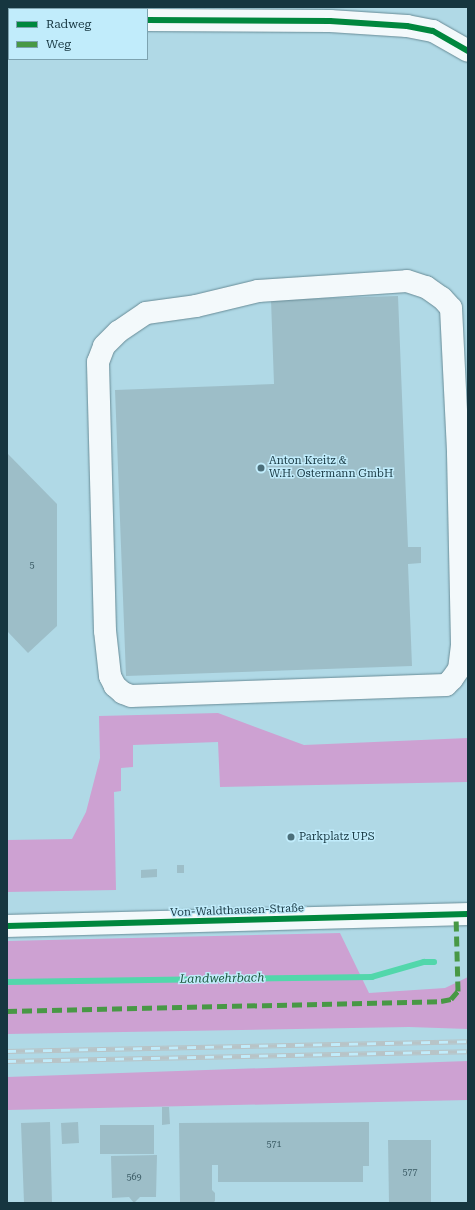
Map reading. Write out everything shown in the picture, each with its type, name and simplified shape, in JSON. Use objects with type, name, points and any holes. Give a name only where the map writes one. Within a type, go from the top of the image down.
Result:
[{"type":"street","points":[[148,20],[330,21],[407,26],[433,31],[468,51]]},
{"type":"street","points":[[407,281],[426,287],[442,298],[451,308],[463,453],[462,645],[459,669],[446,686],[131,696],[115,686],[110,676],[106,631],[98,362],[104,346],[118,332],[146,313],[196,306],[258,291],[407,281]]},
{"type":"street","name":"Von-Waldthausen-Straße","points":[[7,926],[468,914]]},
{"type":"shaded area","points":[[218,713],[304,745],[468,738],[468,782],[220,787],[218,742],[133,745],[133,767],[121,768],[121,791],[114,792],[116,890],[7,892],[7,840],[72,839],[86,812],[100,758],[99,716]]},
{"type":"shaded area","points":[[340,933],[369,993],[445,988],[468,977],[468,1029],[409,1027],[7,1034],[7,941]]},
{"type":"shaded area","points":[[468,1061],[468,1100],[7,1110],[7,1077]]},
{"type":"building","name":"Anton Kreitz & W.H. Ostermann GmbH","points":[[398,296],[408,547],[421,547],[421,563],[408,564],[412,666],[126,676],[115,390],[274,384],[271,300]]},
{"type":"building","points":[[7,453],[57,504],[57,626],[28,653],[7,631]]},
{"type":"building","points":[[177,865],[184,865],[184,873],[177,873]]},
{"type":"building","points":[[157,869],[157,877],[141,878],[141,870]]},
{"type":"building","points":[[162,1107],[169,1107],[170,1124],[162,1125]]},
{"type":"building","points":[[50,1122],[52,1203],[24,1203],[21,1123]]},
{"type":"building","points":[[78,1122],[79,1143],[62,1144],[61,1123]]},
{"type":"building","points":[[369,1122],[369,1166],[363,1166],[363,1182],[218,1182],[218,1165],[212,1165],[212,1190],[215,1193],[215,1201],[213,1203],[180,1203],[179,1123]]},
{"type":"building","points":[[100,1125],[154,1125],[154,1154],[100,1154]]},
{"type":"building","points":[[388,1140],[431,1140],[431,1203],[389,1203]]},
{"type":"building","points":[[157,1155],[156,1197],[140,1197],[134,1203],[129,1197],[112,1198],[111,1156]]},
{"type":"waterway","name":"Landwehrbach","points":[[7,982],[372,977],[424,962],[434,962]]},
{"type":"railway","points":[[7,1051],[468,1041]]},
{"type":"railway","points":[[7,1061],[468,1051]]},
{"type":"marked path","points":[[7,1011],[441,1001],[451,999],[458,991],[456,914]]},
{"type":"cycle path","points":[[148,20],[330,21],[407,26],[433,31],[468,51]]},
{"type":"cycle path","points":[[7,926],[468,914]]},
{"type":"place","name":"Anton Kreitz & W.H. Ostermann GmbH","points":[[261,468]]},
{"type":"place","name":"Parkplatz UPS","points":[[291,837]]}]
